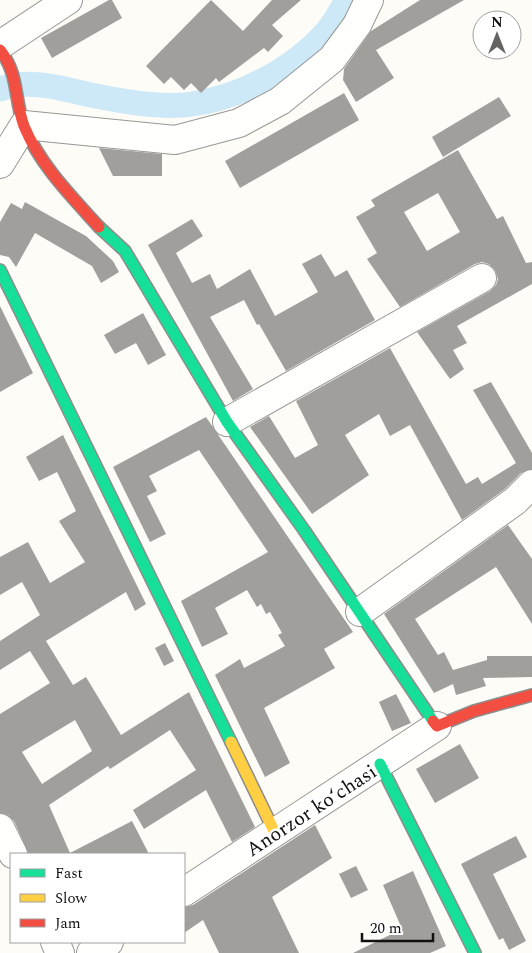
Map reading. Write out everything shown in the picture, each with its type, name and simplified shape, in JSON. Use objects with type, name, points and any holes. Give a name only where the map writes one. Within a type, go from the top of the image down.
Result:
[{"type":"street","points":[[5,54],[68,0]]},
{"type":"street","points":[[22,116],[175,140],[240,124],[280,100],[332,59],[357,25],[369,0]]},
{"type":"street","points":[[0,50],[5,54],[22,116],[47,168],[107,236],[125,251],[227,422],[437,726],[474,711],[532,695]]},
{"type":"street","points":[[0,164],[22,116]]},
{"type":"street","points":[[0,270],[275,832]]},
{"type":"street","points":[[227,422],[482,278]]},
{"type":"street","points":[[360,612],[515,501],[532,484]]},
{"type":"street","name":"Anorzor koʻchasi","points":[[185,891],[437,726]]},
{"type":"street","points":[[380,764],[476,953]]},
{"type":"street","points":[[0,828],[12,853]]},
{"type":"street","points":[[92,953],[107,943]]},
{"type":"building","points":[[112,0],[122,18],[52,58],[41,38]]},
{"type":"building","points":[[211,0],[243,31],[272,0],[301,0],[272,25],[283,36],[268,52],[264,48],[219,82],[216,78],[201,93],[191,83],[184,90],[171,77],[164,84],[146,66]]},
{"type":"building","points":[[420,0],[464,0],[376,50],[394,78],[356,102],[343,80],[344,69],[371,31]]},
{"type":"building","points":[[344,93],[359,120],[240,188],[225,161]]},
{"type":"building","points":[[499,97],[511,116],[443,157],[432,137]]},
{"type":"building","points":[[99,148],[162,154],[162,176],[113,176]]},
{"type":"building","points":[[458,150],[497,219],[503,216],[526,263],[532,262],[532,284],[457,326],[467,343],[453,350],[464,369],[450,379],[417,332],[490,291],[496,285],[498,279],[495,270],[489,264],[482,262],[475,264],[400,307],[367,259],[377,253],[356,217],[375,206],[371,200]],"holes":[[[438,193],[460,232],[427,251],[404,212]]]},
{"type":"building","points":[[25,202],[86,236],[113,261],[119,272],[101,283],[92,266],[35,233],[16,267],[9,257],[0,255],[0,222],[11,203],[22,209]]},
{"type":"building","points":[[192,219],[203,236],[176,253],[192,283],[210,274],[217,289],[250,269],[275,316],[318,292],[302,264],[321,254],[335,277],[347,270],[375,320],[286,371],[259,324],[257,325],[244,300],[210,317],[253,389],[233,401],[148,245]]},
{"type":"building","points":[[0,306],[33,373],[0,392]]},
{"type":"building","points":[[143,313],[166,355],[148,365],[136,343],[115,354],[104,335]]},
{"type":"building","points":[[390,348],[466,484],[478,477],[482,484],[516,463],[473,390],[491,382],[532,453],[532,469],[521,473],[505,489],[462,520],[410,425],[390,436],[379,414],[345,435],[369,475],[312,514],[250,427],[269,416],[295,458],[318,445],[296,401]]},
{"type":"building","points":[[206,417],[353,632],[324,649],[335,668],[264,708],[290,763],[265,777],[215,675],[240,659],[244,668],[285,646],[278,635],[282,633],[270,612],[266,614],[261,604],[257,607],[247,590],[215,608],[228,634],[202,647],[181,601],[268,552],[199,450],[149,476],[157,491],[147,496],[166,534],[150,542],[113,467]]},
{"type":"building","points":[[63,435],[146,604],[135,611],[126,592],[46,641],[73,685],[86,677],[121,735],[189,692],[255,827],[232,842],[206,790],[144,829],[133,810],[196,770],[170,730],[110,769],[108,766],[49,805],[70,853],[29,853],[14,821],[8,815],[0,813],[0,714],[50,683],[30,651],[0,670],[0,641],[40,615],[22,582],[0,595],[0,557],[28,542],[50,583],[85,562],[59,521],[76,511],[57,472],[39,481],[26,457]],"holes":[[[75,720],[92,751],[42,784],[22,752]]]},
{"type":"building","points":[[508,525],[532,559],[532,624],[496,567],[415,619],[438,655],[444,652],[453,670],[487,660],[487,656],[532,656],[532,677],[483,678],[486,686],[456,695],[453,684],[434,693],[384,614]]},
{"type":"building","points":[[165,643],[174,661],[164,666],[155,648]]},
{"type":"building","points":[[396,694],[411,723],[392,731],[379,702]]},
{"type":"building","points":[[460,744],[479,778],[435,803],[416,769]]},
{"type":"building","points":[[132,821],[148,853],[70,853]]},
{"type":"building","points":[[315,825],[332,858],[272,897],[299,953],[219,953],[203,920],[185,932],[185,907],[193,905]]},
{"type":"building","points":[[516,836],[527,857],[493,874],[526,941],[509,950],[503,938],[499,940],[461,864]]},
{"type":"building","points":[[356,866],[368,890],[351,898],[339,874]]},
{"type":"building","points":[[413,871],[446,946],[430,953],[353,953],[402,929],[383,885]]},
{"type":"waterway","points":[[0,89],[25,84],[50,86],[122,101],[158,105],[182,105],[211,100],[249,87],[284,68],[301,56],[329,29],[347,0]]},
{"type":"traffic: fast","points":[[99,227],[125,251],[227,422],[304,530],[433,721]]},
{"type":"traffic: fast","points":[[0,270],[231,742]]},
{"type":"traffic: fast","points":[[380,764],[475,953]]},
{"type":"traffic: slow","points":[[231,742],[275,833]]},
{"type":"traffic: jam","points":[[0,50],[10,68],[21,116],[31,140],[57,180],[99,227]]},
{"type":"traffic: jam","points":[[433,721],[437,726],[474,711],[532,695]]}]
